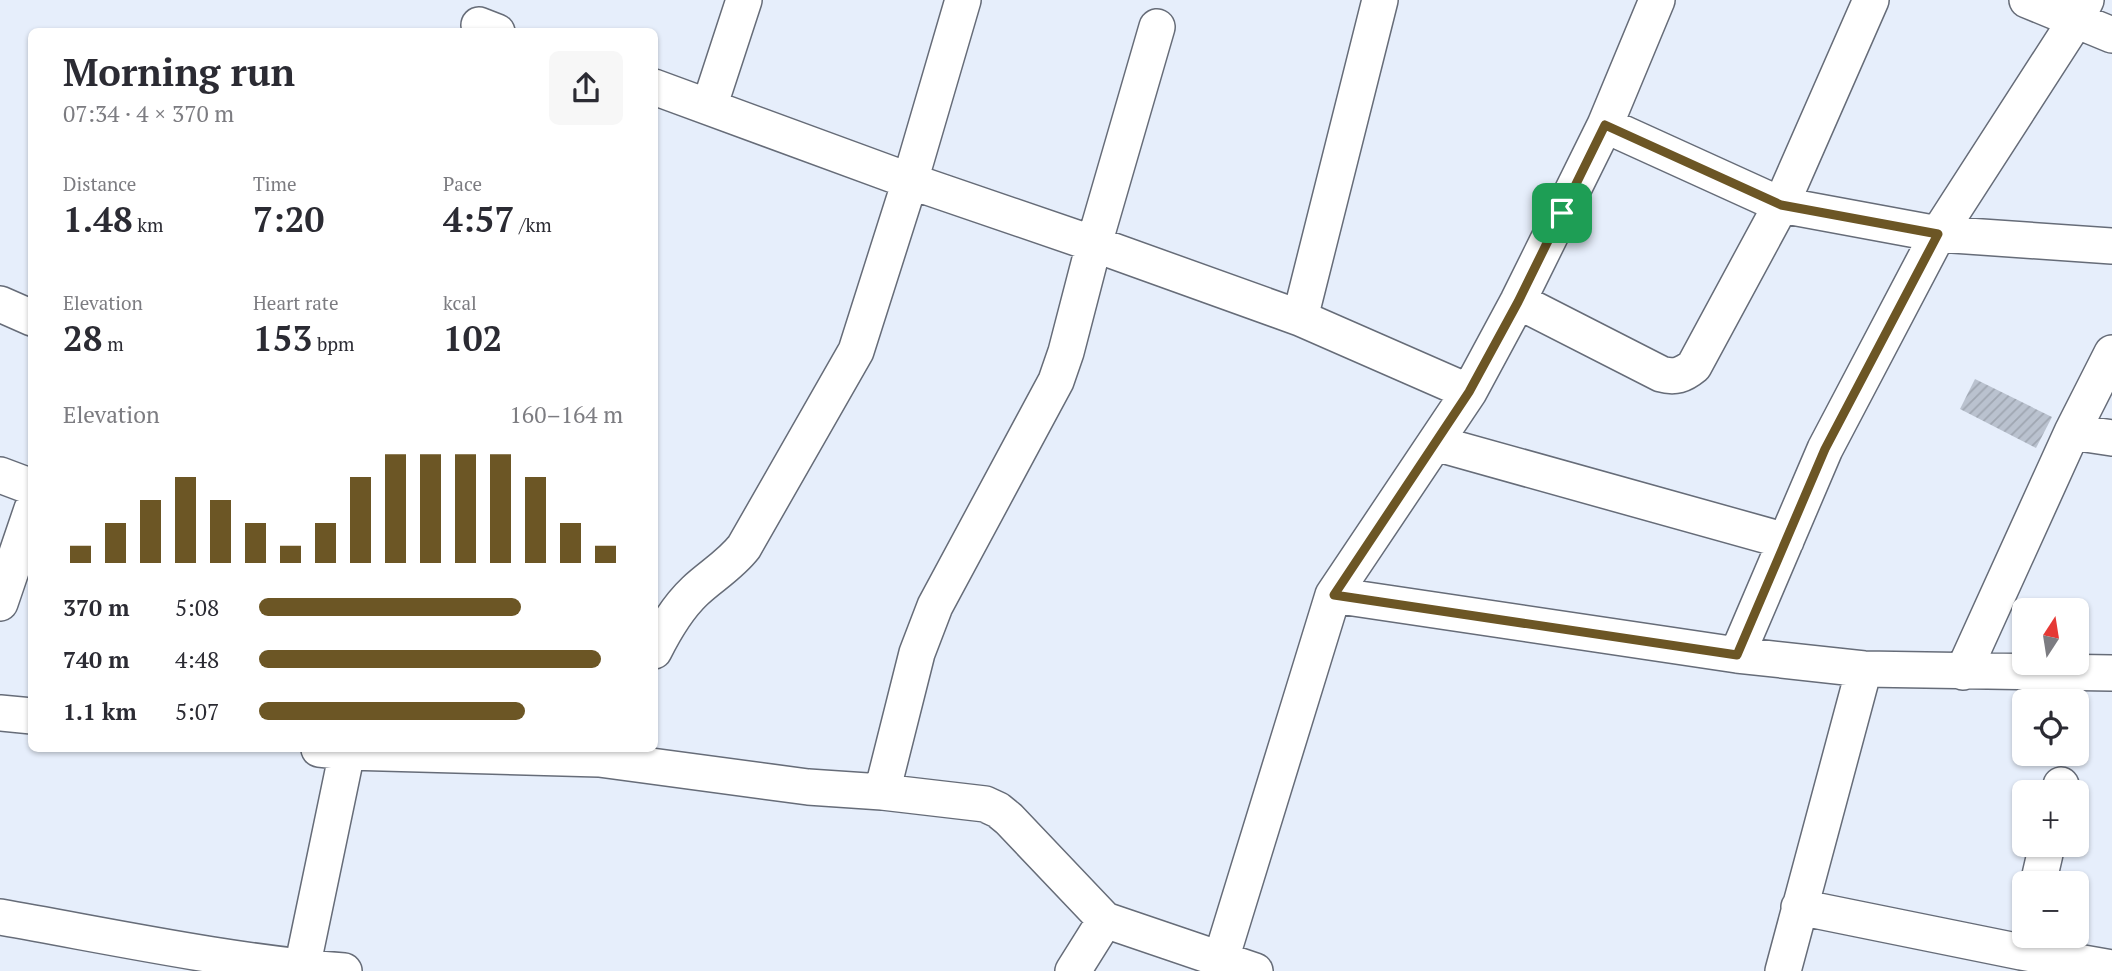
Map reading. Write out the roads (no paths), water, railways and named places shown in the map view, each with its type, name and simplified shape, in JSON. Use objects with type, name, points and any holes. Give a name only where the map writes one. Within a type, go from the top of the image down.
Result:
[{"type":"street","points":[[709,107],[744,0]]},
{"type":"street","points":[[658,643],[684,602],[744,547],[856,351],[963,0]]},
{"type":"street","points":[[1300,317],[1380,0]]},
{"type":"street","points":[[1221,959],[1334,595],[1469,392],[1518,302],[1605,125],[1657,0]]},
{"type":"street","points":[[1518,302],[1661,374],[1671,377],[1684,374],[1694,366],[1781,205],[1871,0]]},
{"type":"street","points":[[2027,0],[2081,10],[2112,35]]},
{"type":"street","points":[[1737,655],[1825,449],[1938,234],[2081,10]]},
{"type":"street","points":[[882,792],[917,653],[943,587],[1056,382],[1157,27]]},
{"type":"street","points":[[658,88],[910,181],[1300,317],[1469,392]]},
{"type":"street","points":[[1605,125],[1781,205],[1938,234],[2112,246]]},
{"type":"street","points":[[0,304],[28,316]]},
{"type":"street","points":[[1963,671],[2072,432],[2112,353]]},
{"type":"street","points":[[2072,432],[2112,438]]},
{"type":"street","points":[[1436,443],[1786,541]]},
{"type":"street","points":[[0,475],[28,486]]},
{"type":"street","points":[[0,603],[28,521]]},
{"type":"street","points":[[1334,595],[1737,655],[1864,669],[2112,673]]},
{"type":"street","points":[[1783,971],[1864,669]]},
{"type":"street","points":[[0,713],[28,716]]},
{"type":"street","points":[[302,968],[333,752]]},
{"type":"street","points":[[423,752],[602,754],[808,787],[985,804],[1009,819],[1105,920],[1255,971]]},
{"type":"street","points":[[1799,907],[2020,953],[2112,968]]},
{"type":"street","points":[[0,916],[144,957],[344,971]]},
{"type":"street","points":[[1073,971],[1105,920]]}]
